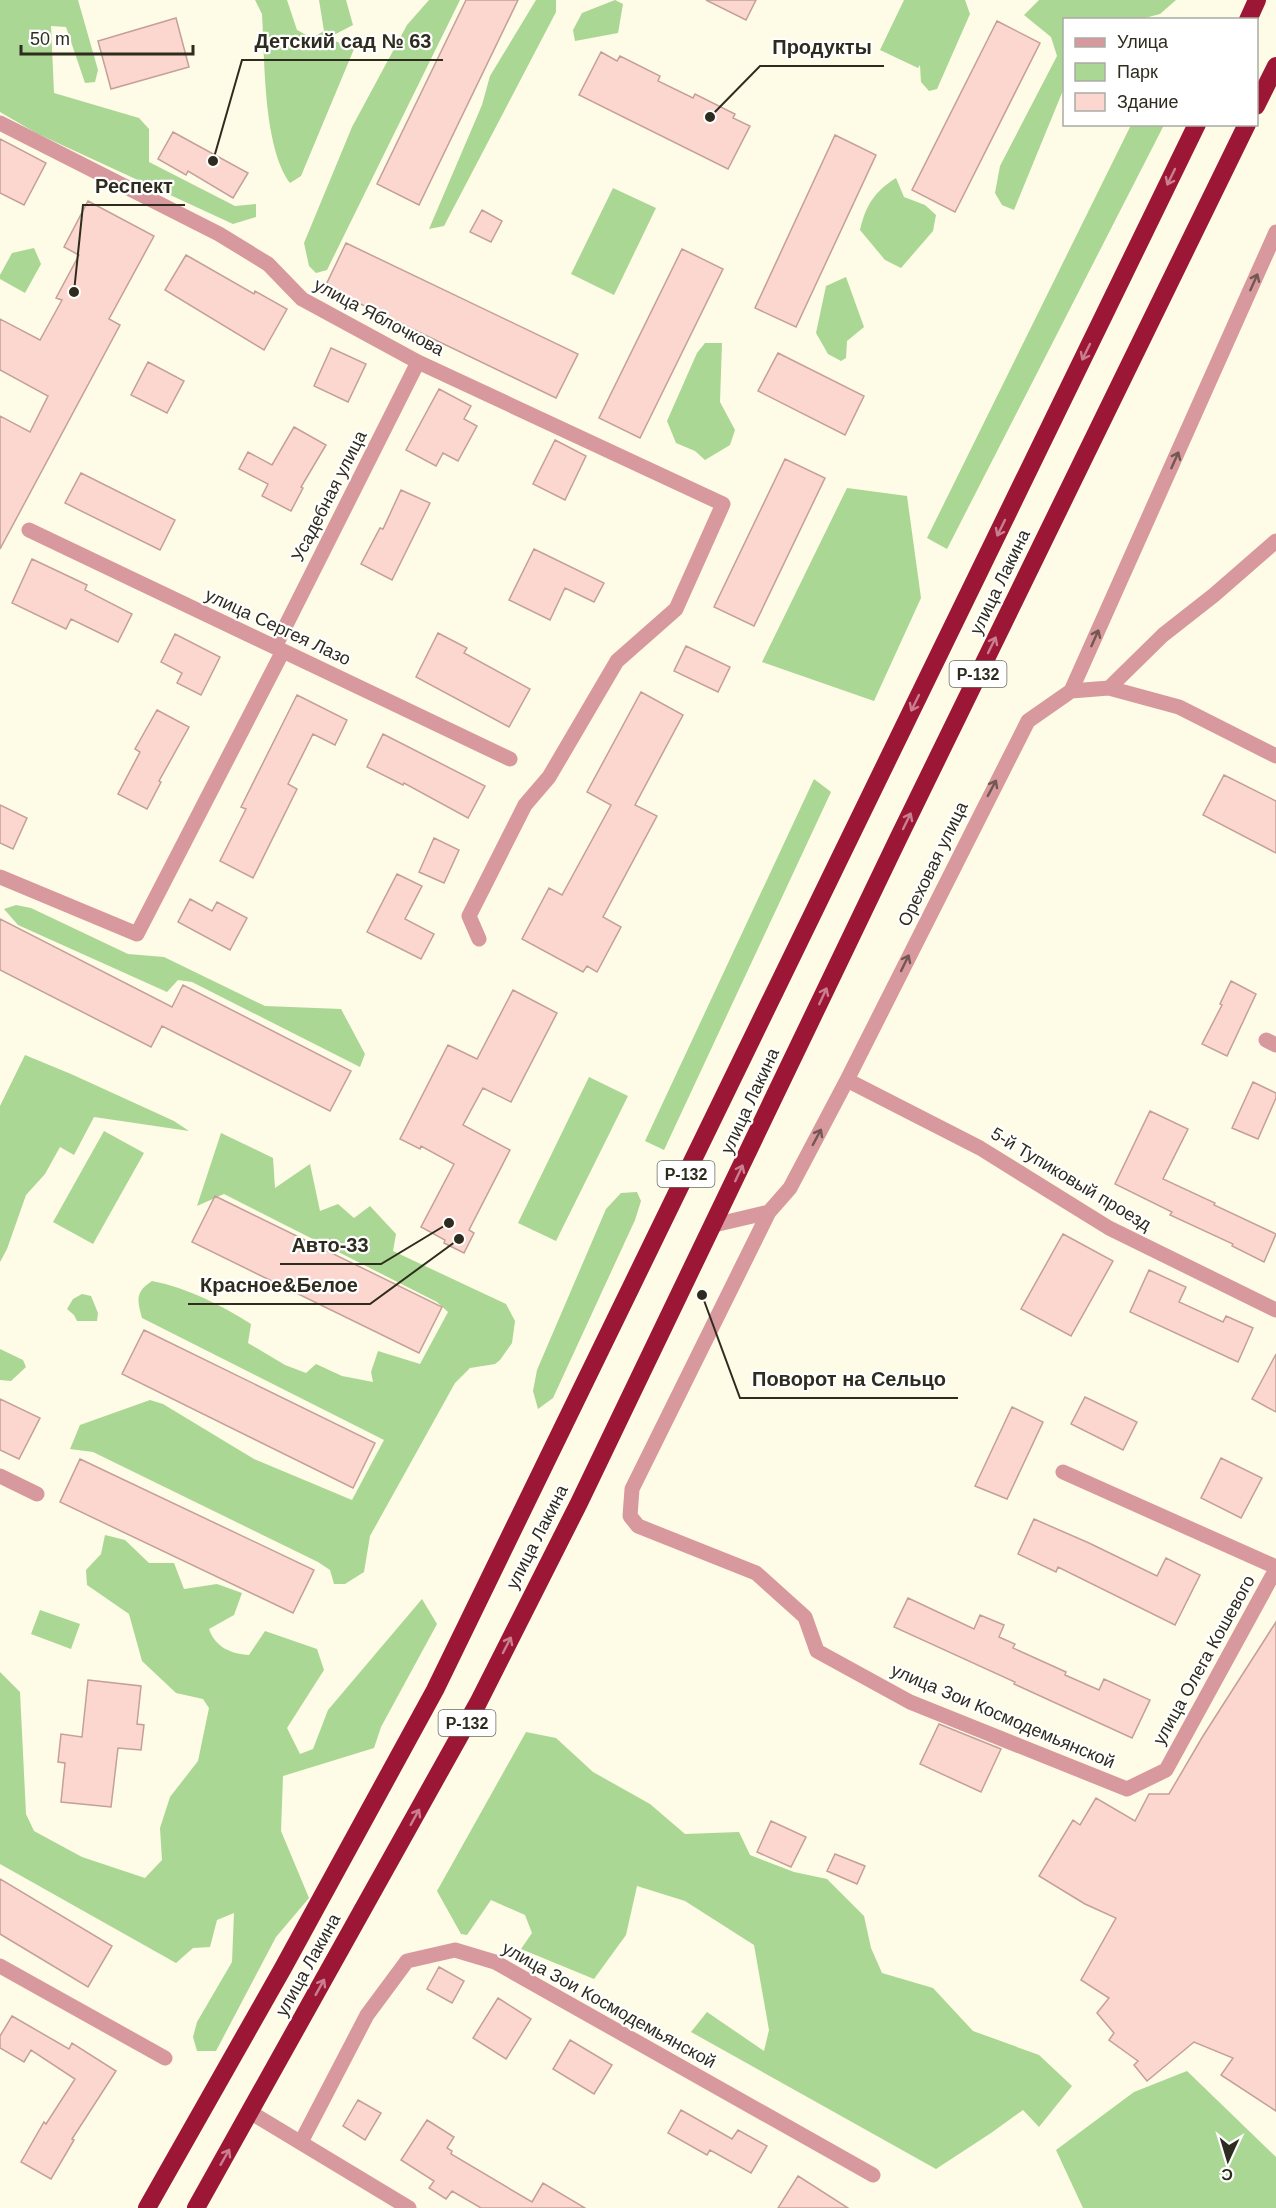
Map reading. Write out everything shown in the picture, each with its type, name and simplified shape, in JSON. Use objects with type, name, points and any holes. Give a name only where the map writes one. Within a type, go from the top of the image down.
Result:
[{"type":"highway","points":[[1249,18],[1257,0]]},
{"type":"highway","points":[[1258,104],[1276,66]]},
{"type":"highway","name":"улица Лакина","points":[[147,2208],[283,1968],[435,1690],[1196,126]]},
{"type":"highway","name":"улица Лакина","points":[[196,2208],[478,1703],[579,1503],[898,839],[1246,126]]},
{"type":"street","name":"улица Яблочкова","points":[[0,123],[219,234],[268,264],[302,299],[418,362],[723,504],[676,609],[616,661],[549,777],[525,805],[469,916],[479,939]]},
{"type":"street","points":[[1276,232],[1071,691],[1109,688],[1179,707],[1276,756]]},
{"type":"street","name":"Усадебная улица","points":[[0,877],[137,934],[418,362]]},
{"type":"street","name":"улица Сергея Лазо","points":[[29,530],[510,759]]},
{"type":"street","points":[[1109,688],[1163,635],[1214,595],[1276,541]]},
{"type":"street","name":"Ореховая улица","points":[[630,1516],[632,1489],[769,1212],[789,1188],[847,1080],[1028,721],[1071,691]]},
{"type":"street","name":"5-й Тупиковый проезд","points":[[847,1080],[980,1148],[1108,1228],[1276,1310]]},
{"type":"street","points":[[714,1225],[769,1212]]},
{"type":"street","points":[[1063,1472],[1276,1568]]},
{"type":"street","points":[[0,1476],[37,1494]]},
{"type":"street","name":"улица Зои Космодемьянской","points":[[630,1516],[639,1526],[756,1573],[805,1617],[818,1651],[910,1702],[1127,1789],[1166,1770]]},
{"type":"street","name":"улица Олега Кошевого","points":[[1166,1770],[1276,1568]]},
{"type":"street","name":"улица Зои Космодемьянской","points":[[301,2142],[367,2015],[407,1961],[455,1950],[495,1962],[873,2175]]},
{"type":"street","points":[[0,1965],[165,2058]]},
{"type":"street","points":[[250,2112],[409,2208]]},
{"type":"green space","points":[[0,0],[78,0],[98,70],[95,82],[85,83],[66,27],[51,26],[54,93],[139,118],[149,129],[149,162],[235,206],[256,204],[256,217],[233,224],[36,133],[0,112]]},
{"type":"green space","points":[[255,0],[287,0],[297,30],[312,38],[324,31],[319,0],[346,0],[353,25],[328,38],[354,49],[301,176],[290,183],[281,167],[270,126],[262,14]]},
{"type":"green space","points":[[429,0],[460,0],[327,270],[316,273],[309,266],[304,243],[352,127],[407,25]]},
{"type":"green space","points":[[536,0],[556,0],[556,12],[444,226],[429,229],[482,105],[490,76]]},
{"type":"green space","points":[[615,0],[623,4],[618,33],[575,41],[573,30],[582,13]]},
{"type":"green space","points":[[904,0],[965,0],[970,14],[937,89],[929,91],[921,82],[920,65],[918,68],[880,50]]},
{"type":"green space","points":[[1039,0],[1176,0],[1160,14],[1145,18],[1063,18],[1063,90],[1014,210],[1002,205],[995,193],[1000,166],[1057,56],[1051,37],[1024,15]]},
{"type":"green space","points":[[1131,126],[1163,126],[947,549],[927,538]]},
{"type":"green space","points":[[896,178],[904,197],[925,205],[936,215],[933,231],[901,268],[885,260],[860,230],[872,200]]},
{"type":"green space","points":[[613,188],[656,208],[614,295],[571,274]]},
{"type":"green space","points":[[34,248],[41,264],[25,293],[0,279],[12,253]]},
{"type":"green space","points":[[846,277],[864,327],[847,341],[846,358],[841,361],[828,354],[816,333],[826,286]]},
{"type":"green space","points":[[705,343],[722,343],[720,402],[735,430],[730,445],[705,460],[695,451],[676,443],[667,421],[697,353]]},
{"type":"green space","points":[[847,488],[907,496],[921,598],[874,701],[762,662]]},
{"type":"green space","points":[[814,779],[831,792],[664,1150],[645,1141]]},
{"type":"green space","points":[[16,905],[31,908],[128,954],[164,957],[265,1006],[341,1009],[365,1054],[360,1067],[192,982],[178,980],[167,992],[18,925],[4,909]]},
{"type":"green space","points":[[25,1055],[174,1121],[189,1131],[94,1117],[74,1155],[60,1147],[45,1174],[26,1195],[7,1249],[0,1262],[0,1106]]},
{"type":"green space","points":[[589,1077],[628,1096],[556,1241],[518,1223]]},
{"type":"green space","points":[[104,1131],[144,1153],[93,1244],[53,1222]]},
{"type":"green space","points":[[221,1133],[273,1158],[275,1188],[310,1164],[320,1211],[338,1204],[354,1218],[370,1206],[396,1234],[393,1251],[506,1304],[515,1321],[512,1343],[500,1360],[495,1364],[470,1368],[455,1383],[370,1536],[364,1572],[345,1584],[334,1584],[330,1570],[318,1562],[93,1452],[70,1449],[80,1425],[150,1400],[163,1404],[254,1459],[352,1500],[384,1440],[142,1318],[138,1301],[140,1293],[152,1281],[191,1293],[251,1324],[248,1343],[285,1365],[306,1373],[316,1364],[342,1376],[373,1382],[371,1372],[378,1351],[420,1364],[448,1312],[437,1302],[224,1194],[197,1206]]},
{"type":"green space","points":[[637,1192],[641,1201],[635,1220],[553,1398],[538,1409],[533,1391],[537,1370],[606,1209],[621,1193]]},
{"type":"green space","points":[[82,1294],[91,1296],[98,1313],[97,1321],[77,1321],[67,1309],[73,1299]]},
{"type":"green space","points":[[0,1349],[23,1360],[26,1367],[11,1381],[0,1380]]},
{"type":"green space","points":[[105,1535],[125,1540],[149,1563],[174,1563],[184,1589],[217,1584],[242,1593],[234,1615],[209,1629],[215,1641],[225,1648],[249,1655],[265,1631],[317,1649],[324,1670],[287,1728],[300,1754],[313,1749],[328,1710],[422,1599],[437,1624],[381,1727],[374,1748],[283,1776],[281,1831],[309,1898],[276,1937],[216,2051],[197,2051],[193,2037],[197,2022],[232,1962],[234,1913],[217,1920],[210,1947],[193,1948],[176,1963],[0,1864],[0,1672],[20,1692],[26,1814],[34,1831],[82,1857],[145,1878],[162,1860],[160,1828],[170,1797],[198,1761],[209,1708],[203,1699],[176,1693],[142,1661],[129,1614],[87,1585],[86,1570],[101,1554]]},
{"type":"green space","points":[[40,1610],[80,1624],[71,1649],[31,1634]]},
{"type":"green space","points":[[526,1732],[556,1738],[593,1772],[650,1804],[685,1834],[739,1832],[750,1855],[794,1872],[827,1879],[864,1916],[871,1948],[882,1973],[933,1988],[973,2031],[1039,2055],[1072,2086],[1039,2127],[1023,2110],[936,2169],[691,2032],[707,2012],[764,2051],[769,2030],[754,1945],[685,1901],[637,1886],[626,1935],[594,1979],[521,1949],[532,1933],[525,1915],[491,1900],[467,1935],[461,1934],[437,1891]]},
{"type":"green space","points":[[1187,2071],[1276,2157],[1276,2208],[1083,2208],[1056,2150],[1134,2092]]},
{"type":"building","points":[[466,0],[518,0],[419,205],[377,184]]},
{"type":"building","points":[[706,0],[756,0],[746,20]]},
{"type":"building","points":[[176,18],[189,67],[111,89],[98,41]]},
{"type":"building","points":[[997,21],[1040,43],[955,212],[912,190]]},
{"type":"building","points":[[601,52],[617,61],[620,56],[660,76],[658,81],[693,98],[695,94],[735,114],[733,118],[750,126],[728,169],[579,95]]},
{"type":"building","points":[[173,132],[248,173],[233,198],[188,171],[186,175],[158,159]]},
{"type":"building","points":[[835,135],[876,155],[796,327],[755,308]]},
{"type":"building","points":[[0,139],[46,163],[24,205],[0,193]]},
{"type":"building","points":[[88,201],[154,236],[109,319],[120,325],[0,549],[0,416],[30,432],[48,396],[0,370],[0,319],[40,340],[62,300],[56,298],[79,255],[64,247]]},
{"type":"building","points":[[482,210],[502,221],[491,242],[470,232]]},
{"type":"building","points":[[346,243],[578,354],[556,398],[325,287]]},
{"type":"building","points":[[682,249],[723,269],[640,438],[599,418]]},
{"type":"building","points":[[186,255],[254,294],[255,291],[287,309],[264,350],[165,290]]},
{"type":"building","points":[[331,348],[366,364],[348,402],[314,386]]},
{"type":"building","points":[[778,353],[864,396],[845,435],[758,391]]},
{"type":"building","points":[[148,362],[184,381],[167,413],[131,395]]},
{"type":"building","points":[[439,389],[471,406],[464,419],[477,426],[458,461],[443,453],[436,466],[406,450]]},
{"type":"building","points":[[294,427],[326,445],[301,487],[303,488],[291,511],[262,496],[268,484],[239,469],[248,452],[272,465]]},
{"type":"building","points":[[555,440],[586,456],[565,500],[533,484]]},
{"type":"building","points":[[785,459],[825,478],[754,626],[714,607]]},
{"type":"building","points":[[81,473],[175,520],[160,550],[65,503]]},
{"type":"building","points":[[401,490],[430,503],[392,580],[361,564],[380,528],[383,529]]},
{"type":"building","points":[[534,549],[604,583],[594,602],[565,588],[550,620],[509,600]]},
{"type":"building","points":[[32,559],[87,585],[85,590],[132,614],[118,642],[71,619],[66,629],[12,603]]},
{"type":"building","points":[[438,633],[467,648],[464,653],[530,689],[509,727],[416,677]]},
{"type":"building","points":[[175,634],[220,657],[201,695],[177,683],[182,673],[161,662]]},
{"type":"building","points":[[686,646],[730,667],[718,692],[674,671]]},
{"type":"building","points":[[641,692],[683,715],[635,805],[657,816],[603,917],[621,927],[597,972],[587,966],[583,972],[522,939],[549,888],[562,895],[611,805],[587,792]]},
{"type":"building","points":[[297,695],[347,720],[335,745],[313,734],[288,784],[297,789],[253,878],[220,861],[246,809],[241,807]]},
{"type":"building","points":[[157,710],[189,727],[159,781],[161,782],[147,809],[118,794],[140,752],[135,749]]},
{"type":"building","points":[[383,734],[485,786],[468,818],[404,783],[403,785],[367,767]]},
{"type":"building","points":[[1224,775],[1276,801],[1276,853],[1203,815]]},
{"type":"building","points":[[0,805],[27,818],[13,849],[0,843]]},
{"type":"building","points":[[434,838],[459,850],[444,883],[419,872]]},
{"type":"building","points":[[397,874],[422,886],[405,919],[434,934],[421,959],[367,932]]},
{"type":"building","points":[[190,899],[212,911],[217,902],[247,918],[230,950],[178,922]]},
{"type":"building","points":[[0,919],[172,1007],[183,985],[351,1071],[330,1111],[162,1026],[151,1047],[0,970]]},
{"type":"building","points":[[1231,981],[1256,994],[1227,1056],[1202,1044],[1222,1005],[1220,1004]]},
{"type":"building","points":[[513,990],[557,1013],[511,1102],[483,1088],[463,1125],[510,1150],[469,1230],[474,1233],[464,1253],[421,1227],[454,1164],[421,1146],[420,1149],[400,1139],[448,1045],[477,1059]]},
{"type":"building","points":[[1253,1082],[1276,1093],[1276,1098],[1258,1139],[1232,1128]]},
{"type":"building","points":[[1150,1111],[1188,1129],[1163,1179],[1276,1234],[1264,1262],[1232,1246],[1233,1244],[1170,1215],[1172,1212],[1115,1184]]},
{"type":"building","points":[[215,1196],[442,1307],[419,1353],[192,1242]]},
{"type":"building","points":[[1063,1234],[1113,1261],[1071,1336],[1021,1309]]},
{"type":"building","points":[[1149,1270],[1186,1287],[1179,1302],[1223,1322],[1226,1316],[1253,1328],[1238,1362],[1130,1312]]},
{"type":"building","points":[[144,1330],[375,1443],[353,1488],[122,1374]]},
{"type":"building","points":[[1276,1354],[1276,1412],[1252,1399]]},
{"type":"building","points":[[1085,1397],[1137,1422],[1123,1450],[1071,1424]]},
{"type":"building","points":[[0,1399],[40,1418],[19,1459],[0,1450]]},
{"type":"building","points":[[1012,1407],[1043,1422],[1007,1499],[975,1486]]},
{"type":"building","points":[[1221,1458],[1262,1478],[1241,1518],[1201,1498]]},
{"type":"building","points":[[80,1459],[314,1570],[293,1613],[60,1502]]},
{"type":"building","points":[[1034,1519],[1157,1576],[1166,1558],[1200,1575],[1175,1625],[1058,1567],[1056,1572],[1018,1554]]},
{"type":"building","points":[[908,1598],[974,1629],[980,1615],[1004,1625],[999,1637],[1015,1644],[1013,1648],[1066,1672],[1065,1675],[1099,1690],[1104,1679],[1150,1700],[1132,1738],[894,1627]]},
{"type":"building","points":[[1276,1622],[1276,2111],[1221,2075],[1233,2058],[1194,2042],[1147,2081],[1134,2065],[1138,2061],[1109,2040],[1114,2033],[1097,2013],[1109,1998],[1081,1980],[1116,1918],[1085,1904],[1039,1876],[1073,1820],[1080,1825],[1096,1798],[1135,1821],[1149,1794],[1169,1794]]},
{"type":"building","points":[[88,1680],[141,1686],[137,1724],[144,1725],[141,1750],[118,1748],[111,1807],[61,1802],[65,1763],[58,1762],[61,1734],[82,1737]]},
{"type":"building","points":[[939,1724],[1001,1749],[981,1792],[920,1764]]},
{"type":"building","points":[[771,1821],[806,1837],[791,1867],[757,1852]]},
{"type":"building","points":[[835,1854],[865,1866],[857,1884],[827,1871]]},
{"type":"building","points":[[0,1879],[112,1946],[88,1987],[0,1934]]},
{"type":"building","points":[[439,1967],[464,1981],[452,2003],[427,1989]]},
{"type":"building","points":[[498,1998],[531,2019],[506,2059],[473,2038]]},
{"type":"building","points":[[12,2016],[69,2049],[72,2043],[116,2071],[72,2139],[74,2140],[51,2179],[21,2162],[44,2122],[46,2124],[75,2079],[31,2050],[24,2062],[0,2048],[0,2036]]},
{"type":"building","points":[[570,2040],[612,2065],[594,2094],[553,2069]]},
{"type":"building","points":[[358,2100],[381,2113],[365,2140],[343,2126]]},
{"type":"building","points":[[681,2110],[732,2139],[738,2130],[767,2146],[751,2173],[710,2150],[707,2155],[668,2133]]},
{"type":"building","points":[[427,2120],[454,2137],[447,2148],[452,2151],[451,2154],[532,2202],[543,2183],[585,2208],[481,2208],[452,2191],[446,2199],[429,2188],[434,2181],[401,2160]]},
{"type":"building","points":[[798,2176],[848,2208],[778,2208]]},
{"type":"place","name":"Продукты","points":[[710,117]]},
{"type":"place","name":"Детский сад № 63","points":[[213,161]]},
{"type":"place","name":"Респект","points":[[74,292]]},
{"type":"place","name":"Авто-33","points":[[449,1223]]},
{"type":"place","name":"Красное&Белое","points":[[459,1239]]},
{"type":"place","name":"Поворот на Сельцо","points":[[702,1295]]}]
